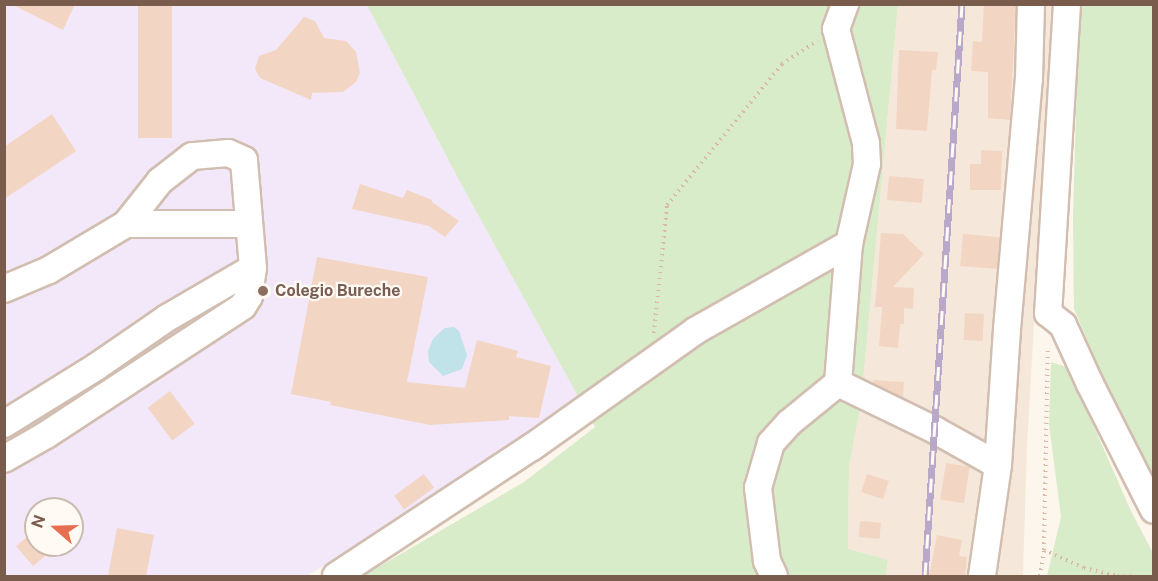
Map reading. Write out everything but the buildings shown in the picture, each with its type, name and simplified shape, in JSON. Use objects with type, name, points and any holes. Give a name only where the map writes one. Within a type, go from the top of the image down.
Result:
[{"type":"street","points":[[774,576],[767,561],[758,488],[771,443],[789,423],[838,383],[849,244],[867,164],[866,142],[836,29],[845,4]]},
{"type":"street","points":[[982,576],[999,465],[1007,328],[1029,79],[1032,4]]},
{"type":"street","points":[[1067,4],[1048,314],[1063,325],[1090,384],[1154,510]]},
{"type":"street","points":[[4,289],[49,270],[126,224],[160,181],[192,156],[228,153],[244,159],[253,268],[249,296],[243,306],[46,435],[4,459]]},
{"type":"street","points":[[126,224],[248,224]]},
{"type":"street","points":[[336,576],[532,447],[695,331],[849,244]]},
{"type":"street","points":[[4,424],[96,367],[167,318],[253,268]]},
{"type":"street","points":[[838,383],[935,430],[999,465]]},
{"type":"path","points":[[651,362],[667,205],[782,64],[836,29]]},
{"type":"path","points":[[1040,576],[1044,550],[1048,314]]},
{"type":"path","points":[[1044,550],[1084,568],[1118,576],[1136,576]]},
{"type":"shaded area","name":"Colegio Bureche","points":[[4,5],[367,5],[460,182],[582,401],[307,576],[5,576]]},
{"type":"shaded area","points":[[898,5],[1052,5],[1027,447],[1023,576],[886,576],[888,560],[848,550],[849,466],[861,404]]},
{"type":"green space","points":[[367,5],[898,5],[861,404],[849,466],[848,549],[888,560],[886,576],[363,576],[524,482],[595,427],[460,182]]},
{"type":"green space","points":[[1079,5],[1153,5],[1153,484],[1124,425],[1074,309],[1073,217]]},
{"type":"green space","points":[[1051,362],[1072,369],[1080,395],[1131,511],[1153,553],[1154,576],[1047,576],[1061,517],[1049,424]]},
{"type":"water","points":[[454,327],[459,331],[467,355],[462,369],[443,376],[429,362],[428,351],[433,339],[439,333],[445,328]]},
{"type":"railway","points":[[925,576],[962,4]]},
{"type":"place","name":"Colegio Bureche","points":[[263,291]]}]
